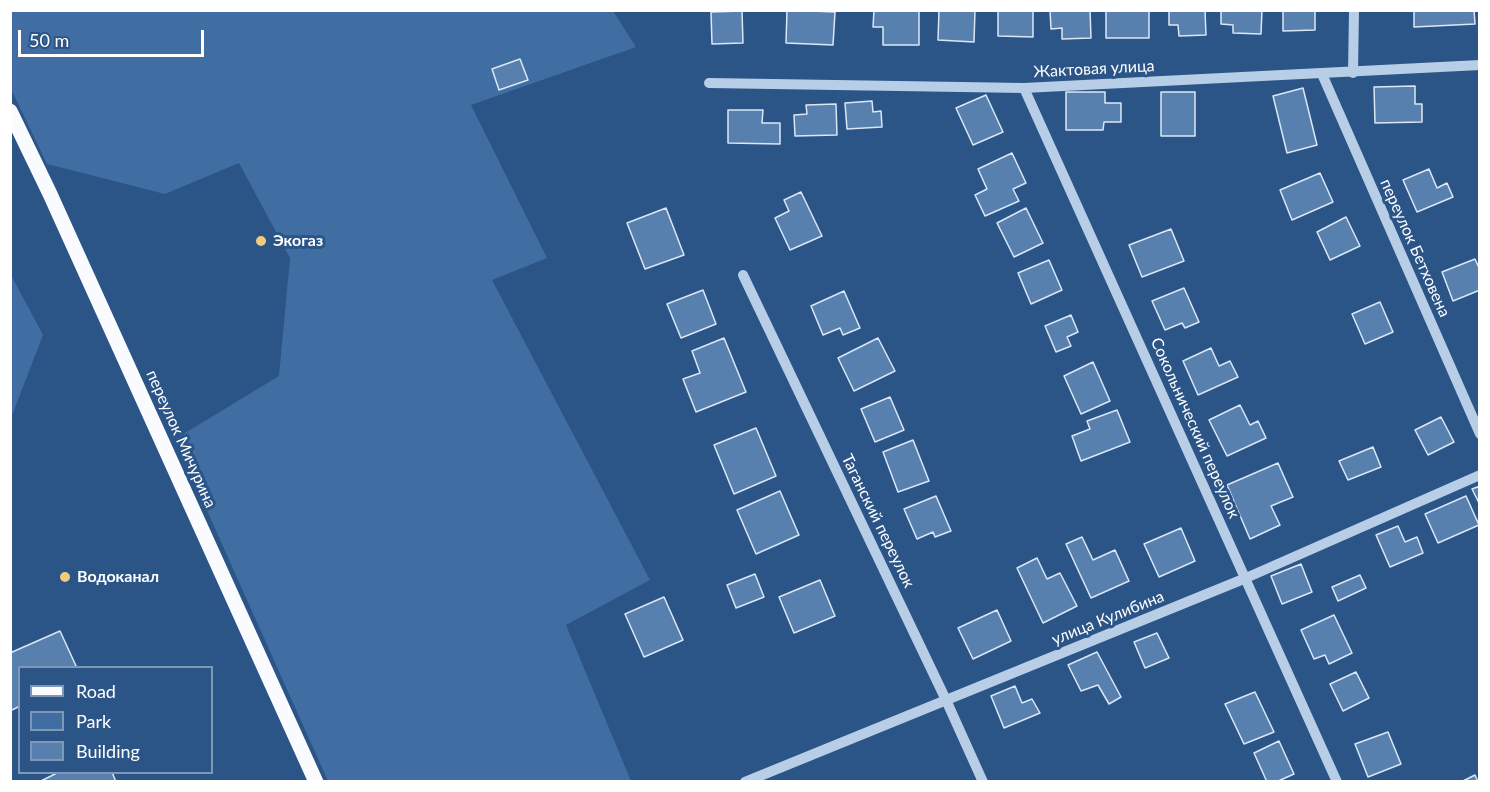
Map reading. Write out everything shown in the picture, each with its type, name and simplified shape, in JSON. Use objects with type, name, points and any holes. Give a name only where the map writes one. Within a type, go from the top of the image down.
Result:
[{"type":"main road","name":"переулок Мичурина","points":[[10,111],[55,205],[316,782]]},
{"type":"street","points":[[1353,10],[1353,73]]},
{"type":"street","name":"Жактовая улица","points":[[709,83],[1024,88],[1479,65]]},
{"type":"street","name":"переулок Бетховена","points":[[1322,74],[1479,434]]},
{"type":"street","name":"Сокольнический переулок","points":[[1024,88],[1337,782]]},
{"type":"street","name":"Таганский переулок","points":[[743,275],[983,782]]},
{"type":"street","name":"улица Кулибина","points":[[745,782],[1246,578],[1479,476]]},
{"type":"green space","points":[[11,11],[613,11],[636,47],[471,105],[547,258],[492,280],[650,580],[566,625],[631,781],[328,781],[175,439],[279,376],[290,258],[239,163],[165,194],[47,164],[11,89]]},
{"type":"green space","points":[[11,275],[43,335],[11,418]]},
{"type":"building","points":[[787,10],[835,12],[833,45],[786,43]]},
{"type":"building","points":[[874,10],[919,11],[919,45],[883,45],[883,27],[873,27]]},
{"type":"building","points":[[939,10],[975,10],[974,42],[938,40]]},
{"type":"building","points":[[998,10],[1033,10],[1033,37],[998,36]]},
{"type":"building","points":[[1050,10],[1090,10],[1091,38],[1062,39],[1062,28],[1051,29]]},
{"type":"building","points":[[1106,10],[1149,10],[1149,38],[1106,38]]},
{"type":"building","points":[[1169,10],[1205,10],[1206,35],[1179,36],[1178,25],[1169,25]]},
{"type":"building","points":[[1221,10],[1262,10],[1261,34],[1233,33],[1233,25],[1221,24]]},
{"type":"building","points":[[1283,10],[1315,10],[1315,30],[1283,31]]},
{"type":"building","points":[[1414,10],[1474,10],[1475,24],[1414,27]]},
{"type":"building","points":[[742,11],[743,43],[712,44],[711,12]]},
{"type":"building","points":[[520,59],[528,80],[499,90],[492,69]]},
{"type":"building","points":[[1415,86],[1415,104],[1422,104],[1422,122],[1375,123],[1374,87]]},
{"type":"building","points":[[1303,88],[1317,145],[1287,153],[1273,96]]},
{"type":"building","points":[[1066,92],[1105,92],[1105,103],[1121,103],[1121,122],[1104,122],[1103,130],[1066,130]]},
{"type":"building","points":[[1161,92],[1195,92],[1195,136],[1161,136]]},
{"type":"building","points":[[986,95],[1003,132],[973,145],[956,108]]},
{"type":"building","points":[[872,101],[873,112],[881,111],[882,127],[847,129],[845,103]]},
{"type":"building","points":[[836,104],[837,135],[795,136],[794,115],[807,114],[806,105]]},
{"type":"building","points":[[728,110],[763,110],[762,123],[780,123],[780,144],[728,143]]},
{"type":"building","points":[[1012,153],[1026,183],[1013,189],[1019,201],[985,216],[975,195],[987,189],[978,169]]},
{"type":"building","points":[[1429,169],[1437,188],[1447,183],[1453,197],[1417,212],[1403,180]]},
{"type":"building","points":[[1320,173],[1333,202],[1292,220],[1280,190]]},
{"type":"building","points":[[801,192],[822,236],[790,250],[775,218],[789,211],[784,200]]},
{"type":"building","points":[[666,208],[684,255],[645,269],[627,223]]},
{"type":"building","points":[[1026,208],[1043,243],[1014,257],[997,223]]},
{"type":"building","points":[[1346,217],[1360,246],[1330,260],[1317,232]]},
{"type":"building","points":[[1171,229],[1184,261],[1142,277],[1129,245]]},
{"type":"building","points":[[1475,259],[1480,270],[1480,290],[1453,301],[1442,272]]},
{"type":"building","points":[[1049,260],[1062,290],[1031,304],[1018,273]]},
{"type":"building","points":[[1184,288],[1199,322],[1185,328],[1182,323],[1165,330],[1152,301]]},
{"type":"building","points":[[703,290],[716,324],[681,338],[667,304]]},
{"type":"building","points":[[844,291],[860,328],[843,335],[840,328],[823,335],[811,306]]},
{"type":"building","points":[[1380,302],[1393,332],[1365,344],[1352,314]]},
{"type":"building","points":[[1071,315],[1078,332],[1067,337],[1071,346],[1056,352],[1045,326]]},
{"type":"building","points":[[724,338],[746,392],[696,412],[683,379],[700,373],[692,351]]},
{"type":"building","points":[[878,338],[895,371],[854,391],[838,358]]},
{"type":"building","points":[[1211,348],[1219,366],[1230,361],[1238,377],[1198,395],[1183,361]]},
{"type":"building","points":[[1093,362],[1110,401],[1081,414],[1064,376]]},
{"type":"building","points":[[890,397],[904,430],[875,442],[861,409]]},
{"type":"building","points":[[1240,405],[1250,425],[1258,421],[1266,438],[1227,456],[1209,420]]},
{"type":"building","points":[[1117,410],[1130,442],[1081,461],[1072,436],[1090,429],[1087,421]]},
{"type":"building","points":[[1441,417],[1454,442],[1428,455],[1415,430]]},
{"type":"building","points":[[756,428],[776,476],[734,494],[714,445]]},
{"type":"building","points":[[913,440],[929,481],[898,492],[883,452]]},
{"type":"building","points":[[1373,447],[1381,467],[1348,480],[1339,461]]},
{"type":"building","points":[[1278,463],[1293,497],[1271,506],[1280,525],[1250,539],[1227,485]]},
{"type":"building","points":[[1480,486],[1480,505],[1472,489]]},
{"type":"building","points":[[780,491],[799,535],[756,554],[737,510]]},
{"type":"building","points":[[936,496],[951,531],[935,537],[933,532],[917,539],[904,509]]},
{"type":"building","points":[[1466,496],[1479,525],[1438,543],[1425,514]]},
{"type":"building","points":[[1398,526],[1405,542],[1417,537],[1423,553],[1390,567],[1376,535]]},
{"type":"building","points":[[1181,528],[1195,561],[1159,577],[1144,544]]},
{"type":"building","points":[[1082,537],[1093,560],[1115,550],[1129,581],[1091,598],[1066,544]]},
{"type":"building","points":[[1037,558],[1047,579],[1060,573],[1077,606],[1043,623],[1017,568]]},
{"type":"building","points":[[1301,564],[1312,592],[1282,604],[1271,576]]},
{"type":"building","points":[[755,574],[764,597],[736,608],[727,585]]},
{"type":"building","points":[[1360,575],[1366,588],[1338,601],[1332,587]]},
{"type":"building","points":[[820,580],[835,616],[794,633],[779,597]]},
{"type":"building","points":[[664,597],[683,640],[644,657],[625,614]]},
{"type":"building","points":[[997,610],[1011,641],[973,659],[958,628]]},
{"type":"building","points":[[1334,615],[1352,653],[1329,664],[1325,655],[1314,659],[1301,630]]},
{"type":"building","points":[[60,631],[76,666],[18,666],[18,707],[10,711],[10,653]]},
{"type":"building","points":[[1157,633],[1169,658],[1145,668],[1134,642]]},
{"type":"building","points":[[1097,652],[1121,697],[1109,704],[1098,685],[1081,691],[1068,665]]},
{"type":"building","points":[[1356,672],[1369,698],[1343,711],[1330,684]]},
{"type":"building","points":[[1015,686],[1022,703],[1032,699],[1040,713],[1004,728],[991,696]]},
{"type":"building","points":[[1255,692],[1274,732],[1244,744],[1225,704]]},
{"type":"building","points":[[1388,732],[1401,764],[1368,777],[1355,744]]},
{"type":"building","points":[[1279,741],[1294,774],[1276,782],[1267,782],[1254,753]]},
{"type":"building","points":[[55,774],[113,774],[116,782],[39,782]]},
{"type":"building","points":[[1475,775],[1478,782],[1461,782]]},
{"type":"place","name":"Экогаз","points":[[261,241]]},
{"type":"place","name":"Водоканал","points":[[65,577]]}]
